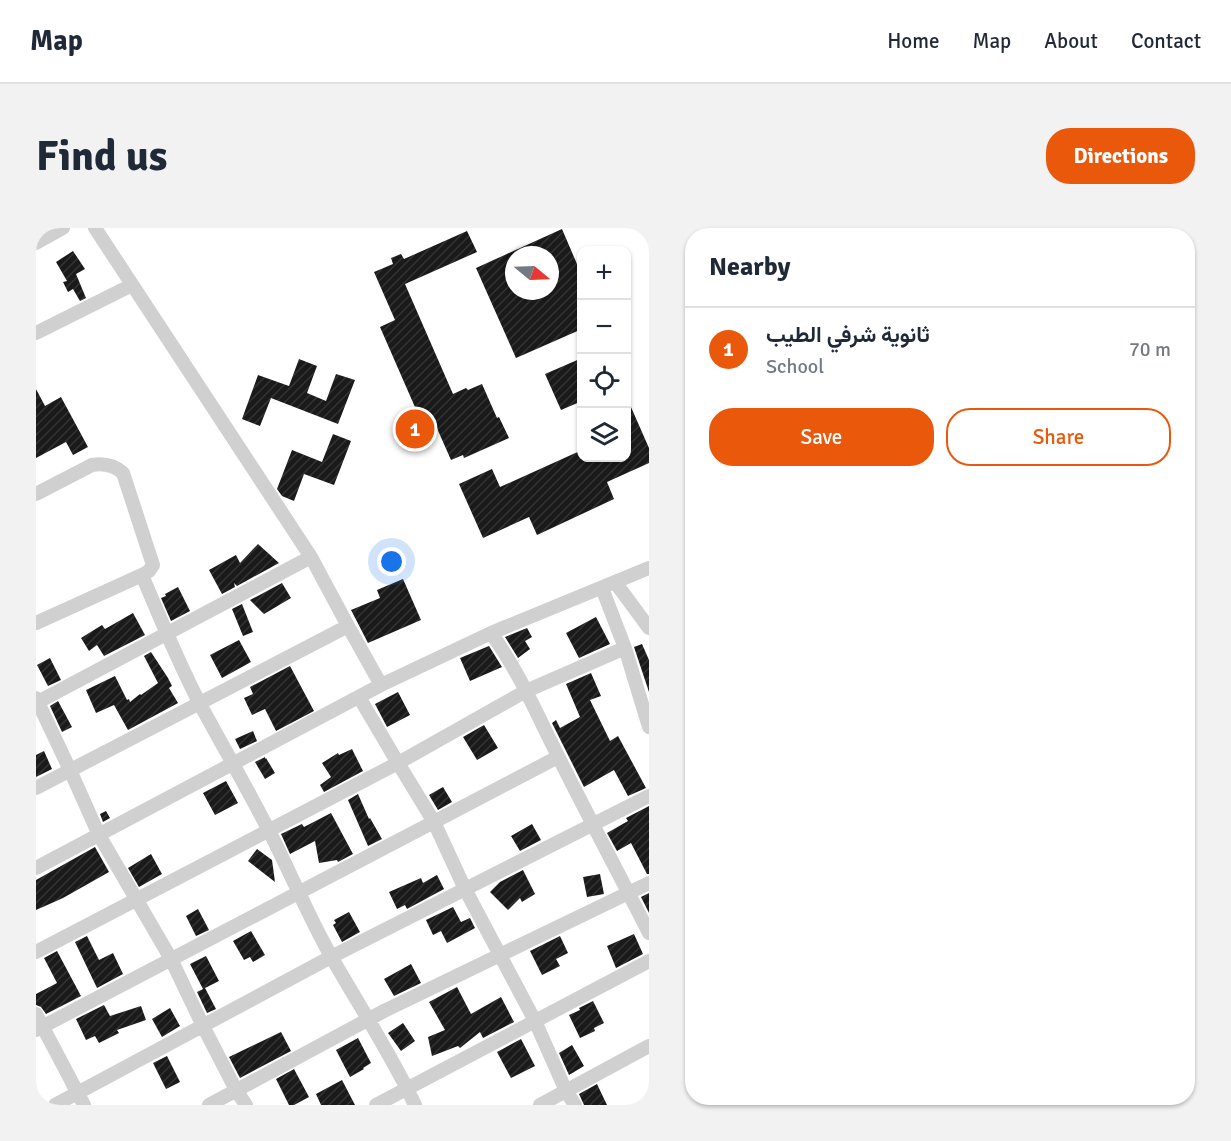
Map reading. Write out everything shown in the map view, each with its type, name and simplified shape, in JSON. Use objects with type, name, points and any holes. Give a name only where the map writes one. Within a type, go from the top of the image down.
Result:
[{"type":"street","points":[[36,243],[63,228]]},
{"type":"street","points":[[95,228],[311,556],[381,685]]},
{"type":"street","points":[[38,328],[132,285]]},
{"type":"street","points":[[36,494],[92,465],[110,465],[118,468],[123,473],[153,564],[152,568],[142,575],[36,623]]},
{"type":"street","points":[[246,1105],[203,1026],[171,959],[99,835],[37,701],[311,556]]},
{"type":"street","points":[[36,868],[381,685],[491,633],[649,568]]},
{"type":"street","points":[[142,575],[199,703],[269,830],[331,957],[415,1105]]},
{"type":"street","points":[[615,582],[649,628]]},
{"type":"street","points":[[602,588],[626,648],[649,727]]},
{"type":"street","points":[[36,788],[348,626]]},
{"type":"street","points":[[491,633],[504,651],[526,691],[649,933]]},
{"type":"street","points":[[36,952],[398,763],[526,691],[626,648]]},
{"type":"street","points":[[359,697],[434,822],[465,889],[536,1021],[574,1105]]},
{"type":"street","points":[[81,1099],[38,1024],[171,959],[558,757]]},
{"type":"street","points":[[55,1105],[81,1099],[203,1026],[331,957],[649,796]]},
{"type":"street","points":[[209,1105],[368,1019],[649,883]]},
{"type":"street","points":[[376,1105],[649,961]]},
{"type":"street","points":[[540,1105],[649,1046]]},
{"type":"building","points":[[562,229],[577,264],[577,331],[516,358],[476,268],[505,255],[505,300],[559,300],[559,246],[525,246]]},
{"type":"building","points":[[467,231],[477,252],[405,284],[453,394],[482,384],[509,438],[464,458],[463,455],[451,460],[436,426],[409,438],[402,421],[418,414],[380,327],[395,320],[374,272],[393,264],[391,258],[401,254],[404,259]]},
{"type":"building","points":[[73,251],[85,269],[76,274],[86,298],[80,301],[73,289],[68,292],[63,282],[67,281],[56,262]]},
{"type":"building","points":[[299,359],[317,366],[307,393],[326,401],[336,374],[355,380],[338,424],[271,398],[260,426],[242,419],[258,375],[289,386]]},
{"type":"building","points":[[577,360],[577,403],[561,410],[545,374]]},
{"type":"building","points":[[36,389],[45,406],[61,397],[88,447],[73,455],[66,442],[36,458]]},
{"type":"building","points":[[631,407],[649,448],[649,463],[607,482],[614,499],[537,535],[529,517],[483,538],[459,484],[492,469],[500,487],[577,452],[577,462],[631,462]]},
{"type":"building","points":[[333,434],[351,441],[334,485],[304,474],[294,501],[282,496],[277,489],[292,450],[322,462]]},
{"type":"building","points":[[258,544],[279,563],[237,586],[234,583],[235,587],[222,594],[209,570],[236,555],[240,563]]},
{"type":"building","points":[[403,579],[421,620],[368,643],[351,610],[380,598],[377,590]]},
{"type":"building","points":[[282,583],[291,598],[264,614],[250,600]]},
{"type":"building","points":[[178,587],[190,611],[171,621],[161,598]]},
{"type":"building","points":[[242,604],[253,632],[243,636],[232,609]]},
{"type":"building","points":[[133,613],[145,635],[104,656],[97,645],[89,651],[81,638],[102,625],[105,629]]},
{"type":"building","points":[[596,617],[610,644],[579,658],[566,633]]},
{"type":"building","points":[[527,628],[532,637],[525,641],[530,649],[518,658],[505,637]]},
{"type":"building","points":[[239,640],[251,662],[222,678],[210,655]]},
{"type":"building","points":[[642,644],[649,660],[649,692],[634,647]]},
{"type":"building","points":[[489,646],[502,667],[470,681],[460,658]]},
{"type":"building","points":[[151,652],[168,678],[172,686],[169,688],[178,703],[128,730],[114,705],[96,713],[86,690],[115,676],[130,702],[158,683],[144,656]]},
{"type":"building","points":[[50,658],[61,680],[48,686],[37,665]]},
{"type":"building","points":[[290,666],[314,711],[276,731],[265,709],[252,715],[244,698],[253,694],[250,687]]},
{"type":"building","points":[[591,673],[601,696],[590,700],[610,741],[618,736],[646,788],[628,796],[614,770],[584,787],[552,723],[556,720],[560,728],[580,717],[566,684]]},
{"type":"building","points":[[398,692],[410,715],[387,727],[375,704]]},
{"type":"building","points":[[58,701],[72,727],[62,732],[50,706]]},
{"type":"building","points":[[484,725],[498,748],[477,760],[463,737]]},
{"type":"building","points":[[253,731],[257,741],[240,749],[235,739]]},
{"type":"building","points":[[352,749],[363,771],[324,792],[320,785],[331,777],[322,763],[338,753],[339,755]]},
{"type":"building","points":[[44,751],[52,769],[36,777],[36,755]]},
{"type":"building","points":[[265,757],[275,773],[265,779],[255,762]]},
{"type":"building","points":[[226,781],[238,803],[215,815],[203,793]]},
{"type":"building","points":[[443,787],[452,802],[438,810],[429,795]]},
{"type":"building","points":[[358,794],[369,819],[382,839],[368,846],[348,800]]},
{"type":"building","points":[[649,806],[649,874],[647,874],[631,843],[617,851],[607,833],[628,821],[626,818]]},
{"type":"building","points":[[106,811],[110,818],[103,822],[100,814]]},
{"type":"building","points":[[331,813],[353,854],[338,862],[337,860],[319,863],[315,841],[290,854],[281,834],[302,824],[304,827]]},
{"type":"building","points":[[532,824],[541,840],[520,851],[511,836]]},
{"type":"building","points":[[95,847],[109,872],[63,898],[36,910],[36,880]]},
{"type":"building","points":[[257,849],[272,860],[275,882],[248,861]]},
{"type":"building","points":[[151,854],[162,874],[139,887],[128,868]]},
{"type":"building","points":[[523,870],[535,894],[522,902],[520,898],[508,910],[490,892],[500,882]]},
{"type":"building","points":[[600,874],[604,894],[587,897],[583,877]]},
{"type":"building","points":[[437,875],[444,889],[407,909],[405,905],[397,909],[389,892],[421,878],[423,883]]},
{"type":"building","points":[[649,893],[649,913],[641,897]]},
{"type":"building","points":[[453,907],[461,922],[470,918],[475,928],[447,943],[441,931],[433,935],[426,920]]},
{"type":"building","points":[[198,909],[209,930],[196,936],[186,916]]},
{"type":"building","points":[[349,912],[360,932],[342,942],[333,925],[336,923],[334,920]]},
{"type":"building","points":[[251,931],[265,955],[253,962],[250,957],[244,960],[233,941]]},
{"type":"building","points":[[634,934],[643,954],[616,968],[607,946]]},
{"type":"building","points":[[87,936],[99,960],[113,953],[123,974],[97,988],[75,942]]},
{"type":"building","points":[[560,936],[568,953],[556,959],[560,966],[542,975],[530,951]]},
{"type":"building","points":[[57,951],[81,996],[46,1014],[41,1007],[36,1005],[36,994],[57,983],[44,958]]},
{"type":"building","points":[[206,956],[219,981],[205,988],[216,1009],[207,1013],[197,992],[203,989],[190,964]]},
{"type":"building","points":[[411,964],[421,983],[394,996],[384,979]]},
{"type":"building","points":[[457,987],[471,1014],[501,997],[514,1022],[483,1038],[480,1032],[460,1048],[458,1046],[432,1056],[428,1037],[445,1030],[429,1002]]},
{"type":"building","points":[[593,1001],[604,1023],[594,1028],[595,1031],[580,1038],[569,1015]]},
{"type":"building","points":[[104,1005],[110,1016],[141,1006],[146,1020],[117,1030],[119,1033],[99,1043],[95,1036],[86,1040],[76,1019]]},
{"type":"building","points":[[170,1008],[180,1026],[162,1037],[152,1019]]},
{"type":"building","points":[[403,1023],[415,1041],[401,1051],[388,1033]]},
{"type":"building","points":[[281,1032],[291,1051],[240,1078],[229,1057]]},
{"type":"building","points":[[358,1038],[371,1063],[350,1077],[336,1050]]},
{"type":"building","points":[[521,1039],[535,1066],[511,1078],[497,1052]]},
{"type":"building","points":[[572,1045],[584,1066],[569,1075],[559,1053]]},
{"type":"building","points":[[167,1056],[180,1082],[166,1089],[153,1063]]},
{"type":"building","points":[[294,1069],[309,1097],[294,1105],[289,1105],[276,1079]]},
{"type":"building","points":[[342,1080],[355,1105],[321,1105],[316,1094]]},
{"type":"building","points":[[597,1084],[607,1105],[584,1105],[579,1094]]},
{"type":"place","name":"ثانوية شرفي الطيب","points":[[415,429]]}]
